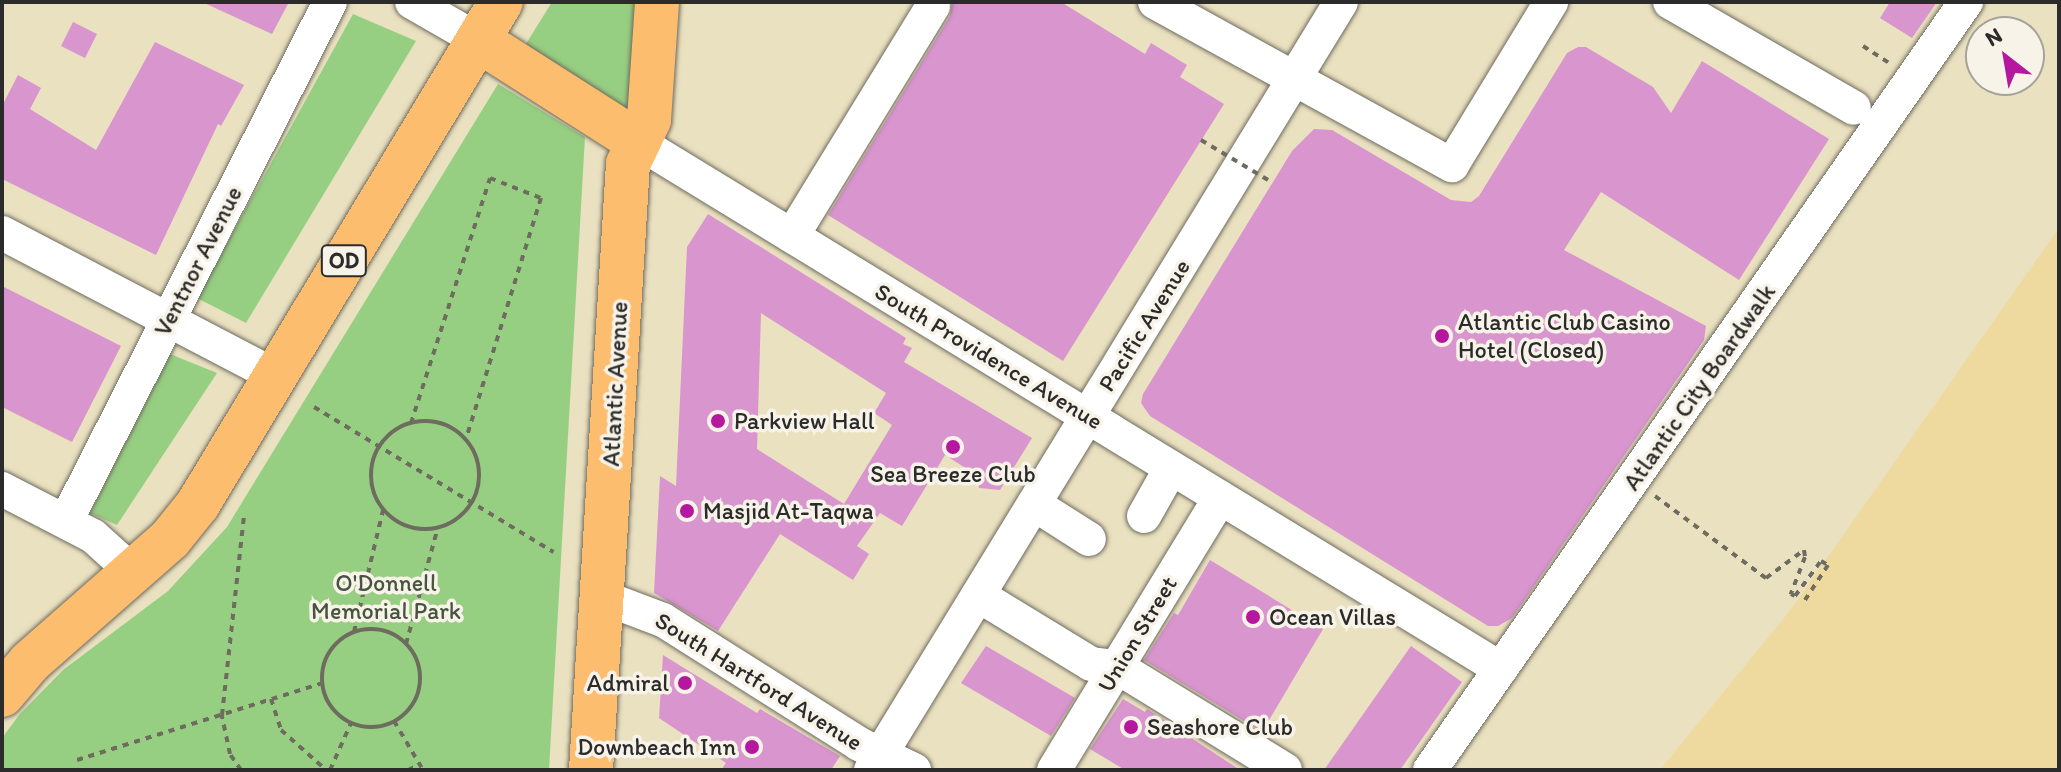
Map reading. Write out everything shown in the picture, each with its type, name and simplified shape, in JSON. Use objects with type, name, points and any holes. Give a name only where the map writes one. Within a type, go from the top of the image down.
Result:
[{"type":"main road","name":"OD","points":[[2,695],[30,662],[134,573],[191,514],[501,2]]},
{"type":"main road","name":"Atlantic Avenue","points":[[591,770],[628,164],[649,120],[657,2]]},
{"type":"main road","name":"South Providence Avenue","points":[[478,40],[638,142]]},
{"type":"main road","points":[[2,659],[65,630]]},
{"type":"street","name":"Ventnor Avenue","points":[[66,521],[330,2]]},
{"type":"street","points":[[412,2],[478,40]]},
{"type":"street","points":[[1155,2],[1452,165],[1551,2]]},
{"type":"street","name":"Pacific Avenue","points":[[876,762],[1341,2]]},
{"type":"street","points":[[1670,2],[1854,108]]},
{"type":"street","name":"Atlantic City Boardwalk","points":[[1430,770],[1966,2]]},
{"type":"street","points":[[792,236],[933,6]]},
{"type":"street","name":"South Providence Avenue","points":[[638,142],[1501,669]]},
{"type":"street","points":[[2,233],[276,376]]},
{"type":"street","points":[[1144,516],[1171,468]]},
{"type":"street","points":[[2,489],[101,541],[134,573]]},
{"type":"street","name":"Union Street","points":[[1054,770],[1220,498]]},
{"type":"street","points":[[1034,504],[1089,539]]},
{"type":"street","points":[[978,595],[1091,664],[1117,667],[1285,770]]},
{"type":"street","name":"South Hartford Avenue","points":[[602,597],[663,620],[876,762],[914,770]]},
{"type":"path","points":[[1201,140],[1273,183]]},
{"type":"path","points":[[411,423],[490,178],[541,198],[466,439]]},
{"type":"path","points":[[314,407],[553,552]]},
{"type":"path","points":[[411,423],[441,423],[466,439],[479,471],[470,504],[450,523],[438,527],[408,526],[383,509],[374,493],[371,476],[379,448],[395,430],[411,423]]},
{"type":"path","points":[[1634,480],[1766,578],[1804,550],[1805,557],[1791,594],[1795,596],[1821,561],[1828,565],[1805,600]]},
{"type":"path","points":[[354,632],[383,509]]},
{"type":"path","points":[[241,770],[230,754],[222,715],[244,516]]},
{"type":"path","points":[[406,644],[438,527]]},
{"type":"path","points":[[382,631],[406,644],[415,657],[419,685],[406,712],[394,721],[366,727],[351,723],[331,707],[322,683],[329,652],[354,632],[382,631]]},
{"type":"path","points":[[77,760],[322,683]]},
{"type":"path","points":[[271,699],[281,730],[328,770],[351,723]]},
{"type":"path","points":[[394,721],[422,767],[408,770]]},
{"type":"green space","points":[[552,2],[636,2],[630,112],[524,47]]},
{"type":"green space","points":[[353,14],[416,41],[246,323],[197,298]]},
{"type":"green space","name":"O'Donnell Memorial Park","points":[[498,84],[585,137],[549,770],[2,770],[2,738],[19,715],[63,670],[168,591],[227,527]]},
{"type":"green space","points":[[170,354],[217,373],[117,525],[90,513]]},
{"type":"sand","points":[[2059,228],[2059,770],[1660,770],[1792,608]]},
{"type":"building","points":[[202,2],[289,2],[272,34]]},
{"type":"building","points":[[952,2],[1061,2],[1145,54],[1151,43],[1187,65],[1180,77],[1224,104],[1063,361],[828,215],[950,16]]},
{"type":"building","points":[[1890,2],[1937,2],[1912,38],[1880,18]]},
{"type":"building","points":[[73,22],[97,34],[85,58],[61,46]]},
{"type":"building","points":[[155,42],[244,85],[221,126],[218,124],[156,255],[2,179],[2,106],[18,75],[41,88],[30,109],[96,150]]},
{"type":"building","name":"Atlantic Club Casino Hotel (Closed)","points":[[1578,47],[1586,47],[1653,87],[1671,113],[1702,61],[1829,139],[1739,280],[1601,192],[1564,250],[1706,326],[1704,340],[1512,618],[1498,626],[1488,626],[1150,416],[1141,403],[1143,394],[1292,151],[1314,129],[1332,130],[1451,200],[1471,202],[1479,196],[1567,53]]},
{"type":"building","points":[[708,214],[906,338],[903,344],[912,348],[904,362],[1032,438],[1000,490],[979,488],[978,476],[945,455],[902,526],[880,513],[857,546],[869,554],[853,580],[780,534],[718,631],[654,593],[660,476],[676,486],[687,247]],"holes":[[[761,313],[886,393],[874,413],[892,425],[844,504],[757,449]]]},
{"type":"building","points":[[2,286],[121,346],[72,442],[2,407]]},
{"type":"building","points":[[1210,560],[1323,629],[1262,732],[1144,660],[1174,613],[1178,615]]},
{"type":"building","points":[[986,646],[1075,698],[1051,736],[961,683]]},
{"type":"building","points":[[1411,646],[1462,682],[1400,770],[1324,770]]},
{"type":"building","points":[[663,655],[757,713],[760,709],[840,756],[831,770],[721,770],[726,763],[659,718]]},
{"type":"building","name":"Seashore Club","points":[[1123,699],[1145,712],[1147,709],[1240,770],[1125,770],[1090,749]]},
{"type":"place","name":"Atlantic Club Casino Hotel (Closed)","points":[[1442,336]]},
{"type":"place","name":"Parkview Hall","points":[[718,421]]},
{"type":"place","name":"Sea Breeze Club","points":[[953,447]]},
{"type":"place","name":"Masjid At-Taqwa","points":[[687,511]]},
{"type":"place","name":"Ocean Villas","points":[[1253,617]]},
{"type":"place","name":"Admiral","points":[[685,683]]},
{"type":"place","name":"Seashore Club","points":[[1131,727]]},
{"type":"place","name":"Downbeach Inn","points":[[752,747]]}]
